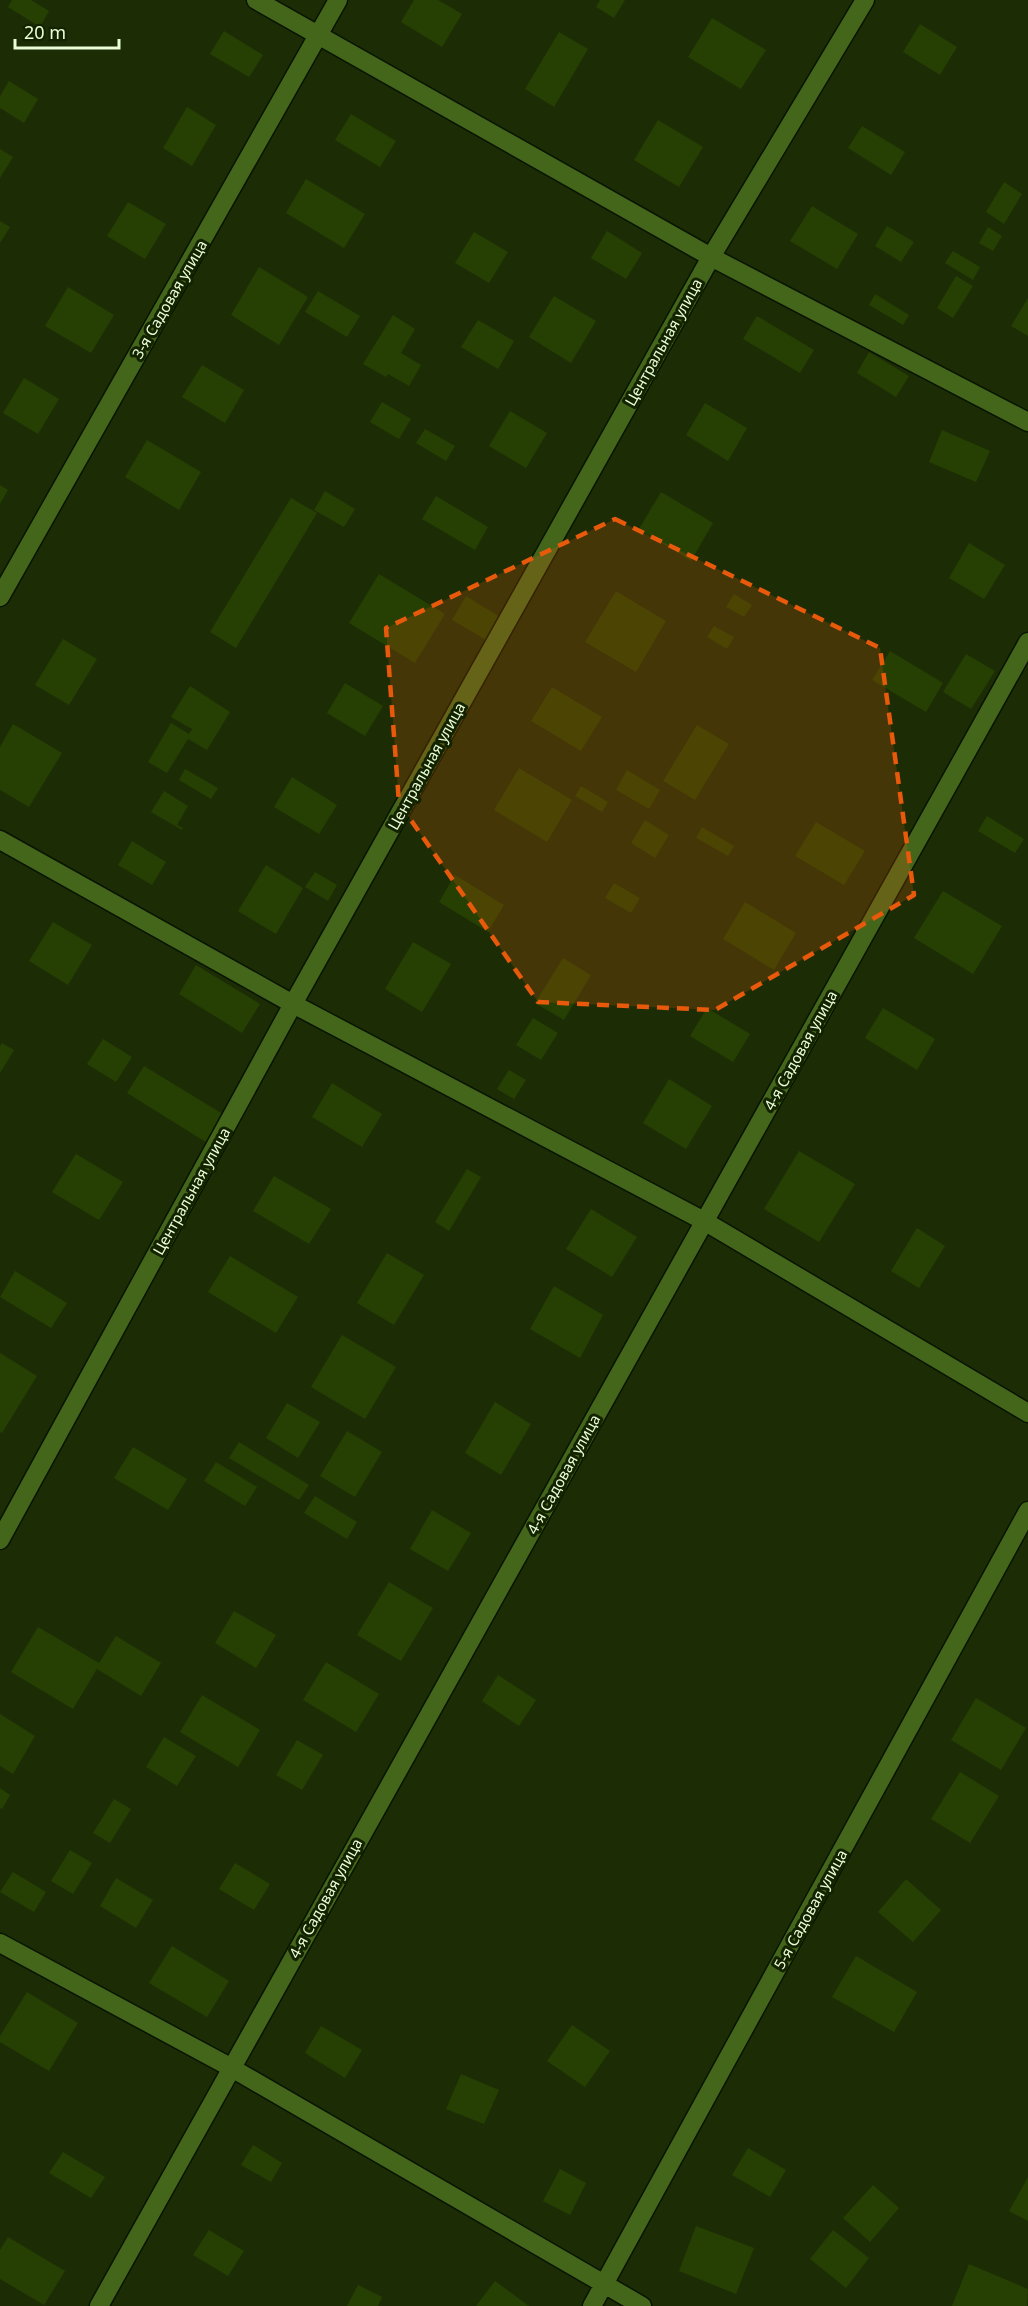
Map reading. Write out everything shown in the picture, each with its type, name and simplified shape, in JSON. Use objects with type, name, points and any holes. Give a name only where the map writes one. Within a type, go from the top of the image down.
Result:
[{"type":"street","points":[[256,0],[711,257],[1028,422]]},
{"type":"street","name":"3-я Садовая улица","points":[[0,597],[338,0]]},
{"type":"street","name":"Центральная улица","points":[[0,1540],[293,1004],[711,257],[865,0]]},
{"type":"street","name":"4-я Садовая улица","points":[[99,2306],[230,2067],[1028,642]]},
{"type":"street","points":[[0,840],[293,1004],[704,1221],[1028,1413]]},
{"type":"street","name":"5-я Садовая улица","points":[[592,2306],[1028,1511]]},
{"type":"street","points":[[0,1943],[230,2067],[642,2306]]},
{"type":"highlighted area","points":[[615,519],[880,648],[914,895],[715,1010],[538,1002],[399,803],[386,628]]},
{"type":"building","points":[[12,0],[31,0],[49,11],[40,27],[8,7]]},
{"type":"building","points":[[414,0],[438,0],[462,14],[442,47],[401,22]]},
{"type":"building","points":[[600,0],[625,0],[614,18],[596,7]]},
{"type":"building","points":[[712,18],[766,50],[741,89],[688,57]]},
{"type":"building","points":[[920,24],[957,47],[940,75],[903,52]]},
{"type":"building","points":[[224,31],[263,55],[249,77],[210,54]]},
{"type":"building","points":[[559,32],[588,49],[554,107],[525,89]]},
{"type":"building","points":[[9,81],[38,99],[24,123],[0,108],[0,96]]},
{"type":"building","points":[[187,107],[216,125],[192,166],[163,148]]},
{"type":"building","points":[[351,114],[396,141],[380,167],[335,140]]},
{"type":"building","points":[[658,120],[703,147],[679,187],[634,160]]},
{"type":"building","points":[[862,126],[905,152],[891,175],[848,148]]},
{"type":"building","points":[[0,149],[13,157],[0,178]]},
{"type":"building","points":[[306,179],[365,214],[344,248],[286,213]]},
{"type":"building","points":[[1004,182],[1022,194],[1004,224],[986,212]]},
{"type":"building","points":[[128,202],[166,224],[145,259],[107,236]]},
{"type":"building","points":[[812,206],[858,234],[837,269],[790,241]]},
{"type":"building","points":[[0,221],[10,227],[0,243]]},
{"type":"building","points":[[887,226],[914,242],[901,262],[875,246]]},
{"type":"building","points":[[988,227],[1002,236],[993,251],[979,243]]},
{"type":"building","points":[[607,231],[642,253],[626,279],[591,258]]},
{"type":"building","points":[[474,232],[508,252],[489,283],[455,263]]},
{"type":"building","points":[[953,251],[980,267],[973,280],[945,263]]},
{"type":"building","points":[[259,267],[308,297],[279,345],[231,315]]},
{"type":"building","points":[[956,276],[973,286],[953,318],[937,308]]},
{"type":"building","points":[[68,287],[114,315],[91,353],[45,326]]},
{"type":"building","points":[[318,291],[360,316],[347,337],[305,312]]},
{"type":"building","points":[[875,294],[909,315],[903,325],[869,305]]},
{"type":"building","points":[[554,296],[596,321],[571,363],[529,337]]},
{"type":"building","points":[[1028,298],[1028,336],[1011,326]]},
{"type":"building","points":[[393,315],[415,329],[401,353],[421,365],[409,386],[388,374],[386,377],[363,364]]},
{"type":"building","points":[[757,316],[814,350],[800,373],[743,339]]},
{"type":"building","points":[[478,320],[514,341],[498,369],[461,347]]},
{"type":"building","points":[[869,352],[909,376],[896,397],[857,373]]},
{"type":"building","points":[[202,365],[244,390],[225,423],[182,397]]},
{"type":"building","points":[[24,378],[59,399],[38,434],[3,413]]},
{"type":"building","points":[[382,402],[411,419],[399,439],[370,422]]},
{"type":"building","points":[[705,403],[747,428],[728,461],[686,435]]},
{"type":"building","points":[[510,411],[547,433],[526,468],[489,446]]},
{"type":"building","points":[[425,429],[455,446],[446,461],[416,443]]},
{"type":"building","points":[[942,430],[990,451],[976,482],[929,462]]},
{"type":"building","points":[[147,440],[201,472],[179,510],[125,477]]},
{"type":"building","points":[[0,485],[8,490],[0,504]]},
{"type":"building","points":[[325,491],[355,509],[344,527],[314,510]]},
{"type":"building","points":[[661,492],[713,523],[691,561],[639,529]]},
{"type":"building","points":[[436,496],[488,527],[475,550],[422,519]]},
{"type":"building","points":[[291,498],[317,513],[236,648],[210,632]]},
{"type":"building","points":[[969,543],[1005,565],[984,599],[949,578]]},
{"type":"building","points":[[379,574],[445,614],[415,663],[349,623]]},
{"type":"building","points":[[616,591],[666,621],[636,672],[585,642]]},
{"type":"building","points":[[734,594],[752,605],[744,617],[726,607]]},
{"type":"building","points":[[466,596],[500,617],[486,640],[452,620]]},
{"type":"building","points":[[714,626],[734,637],[727,649],[707,637]]},
{"type":"building","points":[[63,639],[97,659],[69,705],[35,685]]},
{"type":"building","points":[[890,651],[943,683],[926,712],[872,680]]},
{"type":"building","points":[[966,654],[995,671],[971,709],[943,692]]},
{"type":"building","points":[[345,683],[383,706],[365,736],[327,713]]},
{"type":"building","points":[[190,686],[230,712],[207,750],[188,739],[167,773],[148,762],[171,723],[189,734],[192,729],[171,717]]},
{"type":"building","points":[[552,687],[602,717],[581,751],[531,721]]},
{"type":"building","points":[[13,724],[62,753],[29,807],[0,790],[0,747]]},
{"type":"building","points":[[697,725],[729,744],[695,800],[663,781]]},
{"type":"building","points":[[519,768],[572,800],[547,842],[494,810]]},
{"type":"building","points":[[185,769],[218,788],[211,799],[179,780]]},
{"type":"building","points":[[627,770],[660,790],[649,809],[616,790]]},
{"type":"building","points":[[292,777],[337,805],[319,834],[274,807]]},
{"type":"building","points":[[581,786],[608,802],[602,812],[575,796]]},
{"type":"building","points":[[164,791],[188,806],[177,825],[183,828],[182,830],[151,812]]},
{"type":"building","points":[[987,816],[1024,839],[1015,853],[978,831]]},
{"type":"building","points":[[645,820],[669,835],[655,858],[631,843]]},
{"type":"building","points":[[816,822],[865,851],[844,885],[795,856]]},
{"type":"building","points":[[702,827],[734,846],[728,856],[696,838]]},
{"type":"building","points":[[132,841],[166,862],[152,885],[118,865]]},
{"type":"building","points":[[266,865],[303,888],[276,934],[238,911]]},
{"type":"building","points":[[315,872],[337,885],[328,901],[305,887]]},
{"type":"building","points":[[455,875],[504,905],[488,932],[439,902]]},
{"type":"building","points":[[614,883],[640,898],[631,913],[605,898]]},
{"type":"building","points":[[943,891],[1002,926],[973,974],[914,938]]},
{"type":"building","points":[[745,902],[796,933],[774,970],[723,939]]},
{"type":"building","points":[[53,922],[92,945],[68,985],[29,961]]},
{"type":"building","points":[[413,942],[451,964],[422,1012],[385,989]]},
{"type":"building","points":[[563,958],[591,975],[564,1020],[535,1003]]},
{"type":"building","points":[[196,965],[260,1004],[242,1033],[179,994]]},
{"type":"building","points":[[707,1008],[750,1034],[733,1062],[690,1036]]},
{"type":"building","points":[[883,1008],[935,1039],[917,1070],[865,1038]]},
{"type":"building","points":[[533,1018],[558,1033],[541,1060],[516,1045]]},
{"type":"building","points":[[103,1039],[132,1057],[116,1082],[87,1064]]},
{"type":"building","points":[[2,1043],[14,1050],[0,1073],[0,1046]]},
{"type":"building","points":[[144,1066],[226,1116],[209,1144],[127,1093]]},
{"type":"building","points":[[509,1070],[526,1080],[514,1099],[497,1089]]},
{"type":"building","points":[[669,1079],[712,1106],[686,1149],[643,1123]]},
{"type":"building","points":[[332,1083],[382,1114],[362,1147],[312,1117]]},
{"type":"building","points":[[799,1151],[855,1184],[819,1242],[764,1209]]},
{"type":"building","points":[[76,1154],[123,1182],[99,1220],[52,1192]]},
{"type":"building","points":[[467,1169],[481,1177],[449,1231],[435,1222]]},
{"type":"building","points":[[274,1176],[331,1209],[309,1244],[253,1211]]},
{"type":"building","points":[[591,1209],[637,1237],[612,1277],[566,1249]]},
{"type":"building","points":[[917,1228],[945,1246],[919,1288],[891,1271]]},
{"type":"building","points":[[387,1253],[424,1275],[394,1325],[357,1303]]},
{"type":"building","points":[[230,1256],[298,1297],[276,1333],[208,1292]]},
{"type":"building","points":[[15,1271],[67,1303],[51,1328],[0,1297]]},
{"type":"building","points":[[554,1286],[603,1315],[580,1358],[530,1329]]},
{"type":"building","points":[[342,1335],[396,1367],[365,1419],[311,1387]]},
{"type":"building","points":[[0,1353],[37,1376],[2,1433],[0,1432]]},
{"type":"building","points":[[495,1402],[531,1424],[501,1475],[465,1453]]},
{"type":"building","points":[[287,1403],[320,1422],[298,1458],[266,1438]]},
{"type":"building","points":[[347,1431],[382,1452],[355,1497],[320,1476]]},
{"type":"building","points":[[239,1442],[309,1485],[299,1500],[229,1458]]},
{"type":"building","points":[[133,1447],[187,1479],[168,1510],[114,1478]]},
{"type":"building","points":[[216,1462],[257,1487],[245,1506],[204,1481]]},
{"type":"building","points":[[315,1496],[357,1522],[347,1539],[304,1513]]},
{"type":"building","points":[[432,1510],[471,1533],[448,1571],[410,1549]]},
{"type":"building","points":[[389,1582],[433,1608],[401,1661],[357,1635]]},
{"type":"building","points":[[234,1611],[276,1635],[256,1668],[215,1643]]},
{"type":"building","points":[[38,1627],[99,1663],[116,1636],[161,1663],[141,1696],[97,1669],[73,1709],[11,1672]]},
{"type":"building","points":[[326,1662],[379,1694],[356,1732],[303,1700]]},
{"type":"building","points":[[498,1675],[536,1700],[519,1726],[482,1701]]},
{"type":"building","points":[[202,1695],[260,1730],[238,1767],[180,1732]]},
{"type":"building","points":[[976,1698],[1026,1728],[1001,1770],[951,1740]]},
{"type":"building","points":[[0,1714],[35,1736],[13,1774],[0,1766]]},
{"type":"building","points":[[164,1737],[196,1756],[177,1786],[146,1767]]},
{"type":"building","points":[[297,1740],[323,1755],[302,1790],[276,1775]]},
{"type":"building","points":[[960,1772],[999,1796],[970,1843],[931,1819]]},
{"type":"building","points":[[0,1788],[10,1795],[2,1809],[0,1808]]},
{"type":"building","points":[[114,1799],[131,1809],[110,1843],[93,1833]]},
{"type":"building","points":[[70,1850],[92,1863],[73,1894],[51,1881]]},
{"type":"building","points":[[235,1863],[270,1884],[254,1910],[219,1889]]},
{"type":"building","points":[[13,1872],[46,1892],[34,1912],[0,1892]]},
{"type":"building","points":[[116,1878],[153,1900],[136,1928],[100,1906]]},
{"type":"building","points":[[906,1879],[941,1910],[913,1942],[878,1912]]},
{"type":"building","points":[[172,1946],[229,1981],[207,2017],[149,1983]]},
{"type":"building","points":[[856,1956],[917,1992],[894,2032],[832,1997]]},
{"type":"building","points":[[27,1992],[78,2023],[49,2071],[0,2042],[0,2036]]},
{"type":"building","points":[[572,2025],[610,2051],[585,2087],[547,2061]]},
{"type":"building","points":[[321,2026],[362,2050],[345,2078],[305,2053]]},
{"type":"building","points":[[461,2074],[499,2090],[484,2124],[446,2109]]},
{"type":"building","points":[[253,2145],[282,2163],[271,2182],[241,2165]]},
{"type":"building","points":[[748,2148],[786,2170],[770,2197],[732,2175]]},
{"type":"building","points":[[63,2152],[105,2177],[91,2198],[49,2173]]},
{"type":"building","points":[[560,2169],[586,2183],[570,2215],[543,2201]]},
{"type":"building","points":[[1028,2177],[1028,2221],[1009,2211]]},
{"type":"building","points":[[873,2185],[899,2208],[870,2242],[843,2218]]},
{"type":"building","points":[[696,2226],[754,2248],[736,2294],[679,2271]]},
{"type":"building","points":[[209,2230],[244,2251],[228,2276],[193,2255]]},
{"type":"building","points":[[833,2230],[869,2258],[846,2288],[810,2259]]},
{"type":"building","points":[[8,2237],[65,2271],[44,2305],[0,2279],[0,2250]]},
{"type":"building","points":[[969,2264],[1028,2289],[1027,2306],[952,2306]]},
{"type":"building","points":[[495,2281],[529,2306],[476,2306]]},
{"type":"building","points":[[358,2285],[382,2297],[378,2306],[347,2306]]}]
